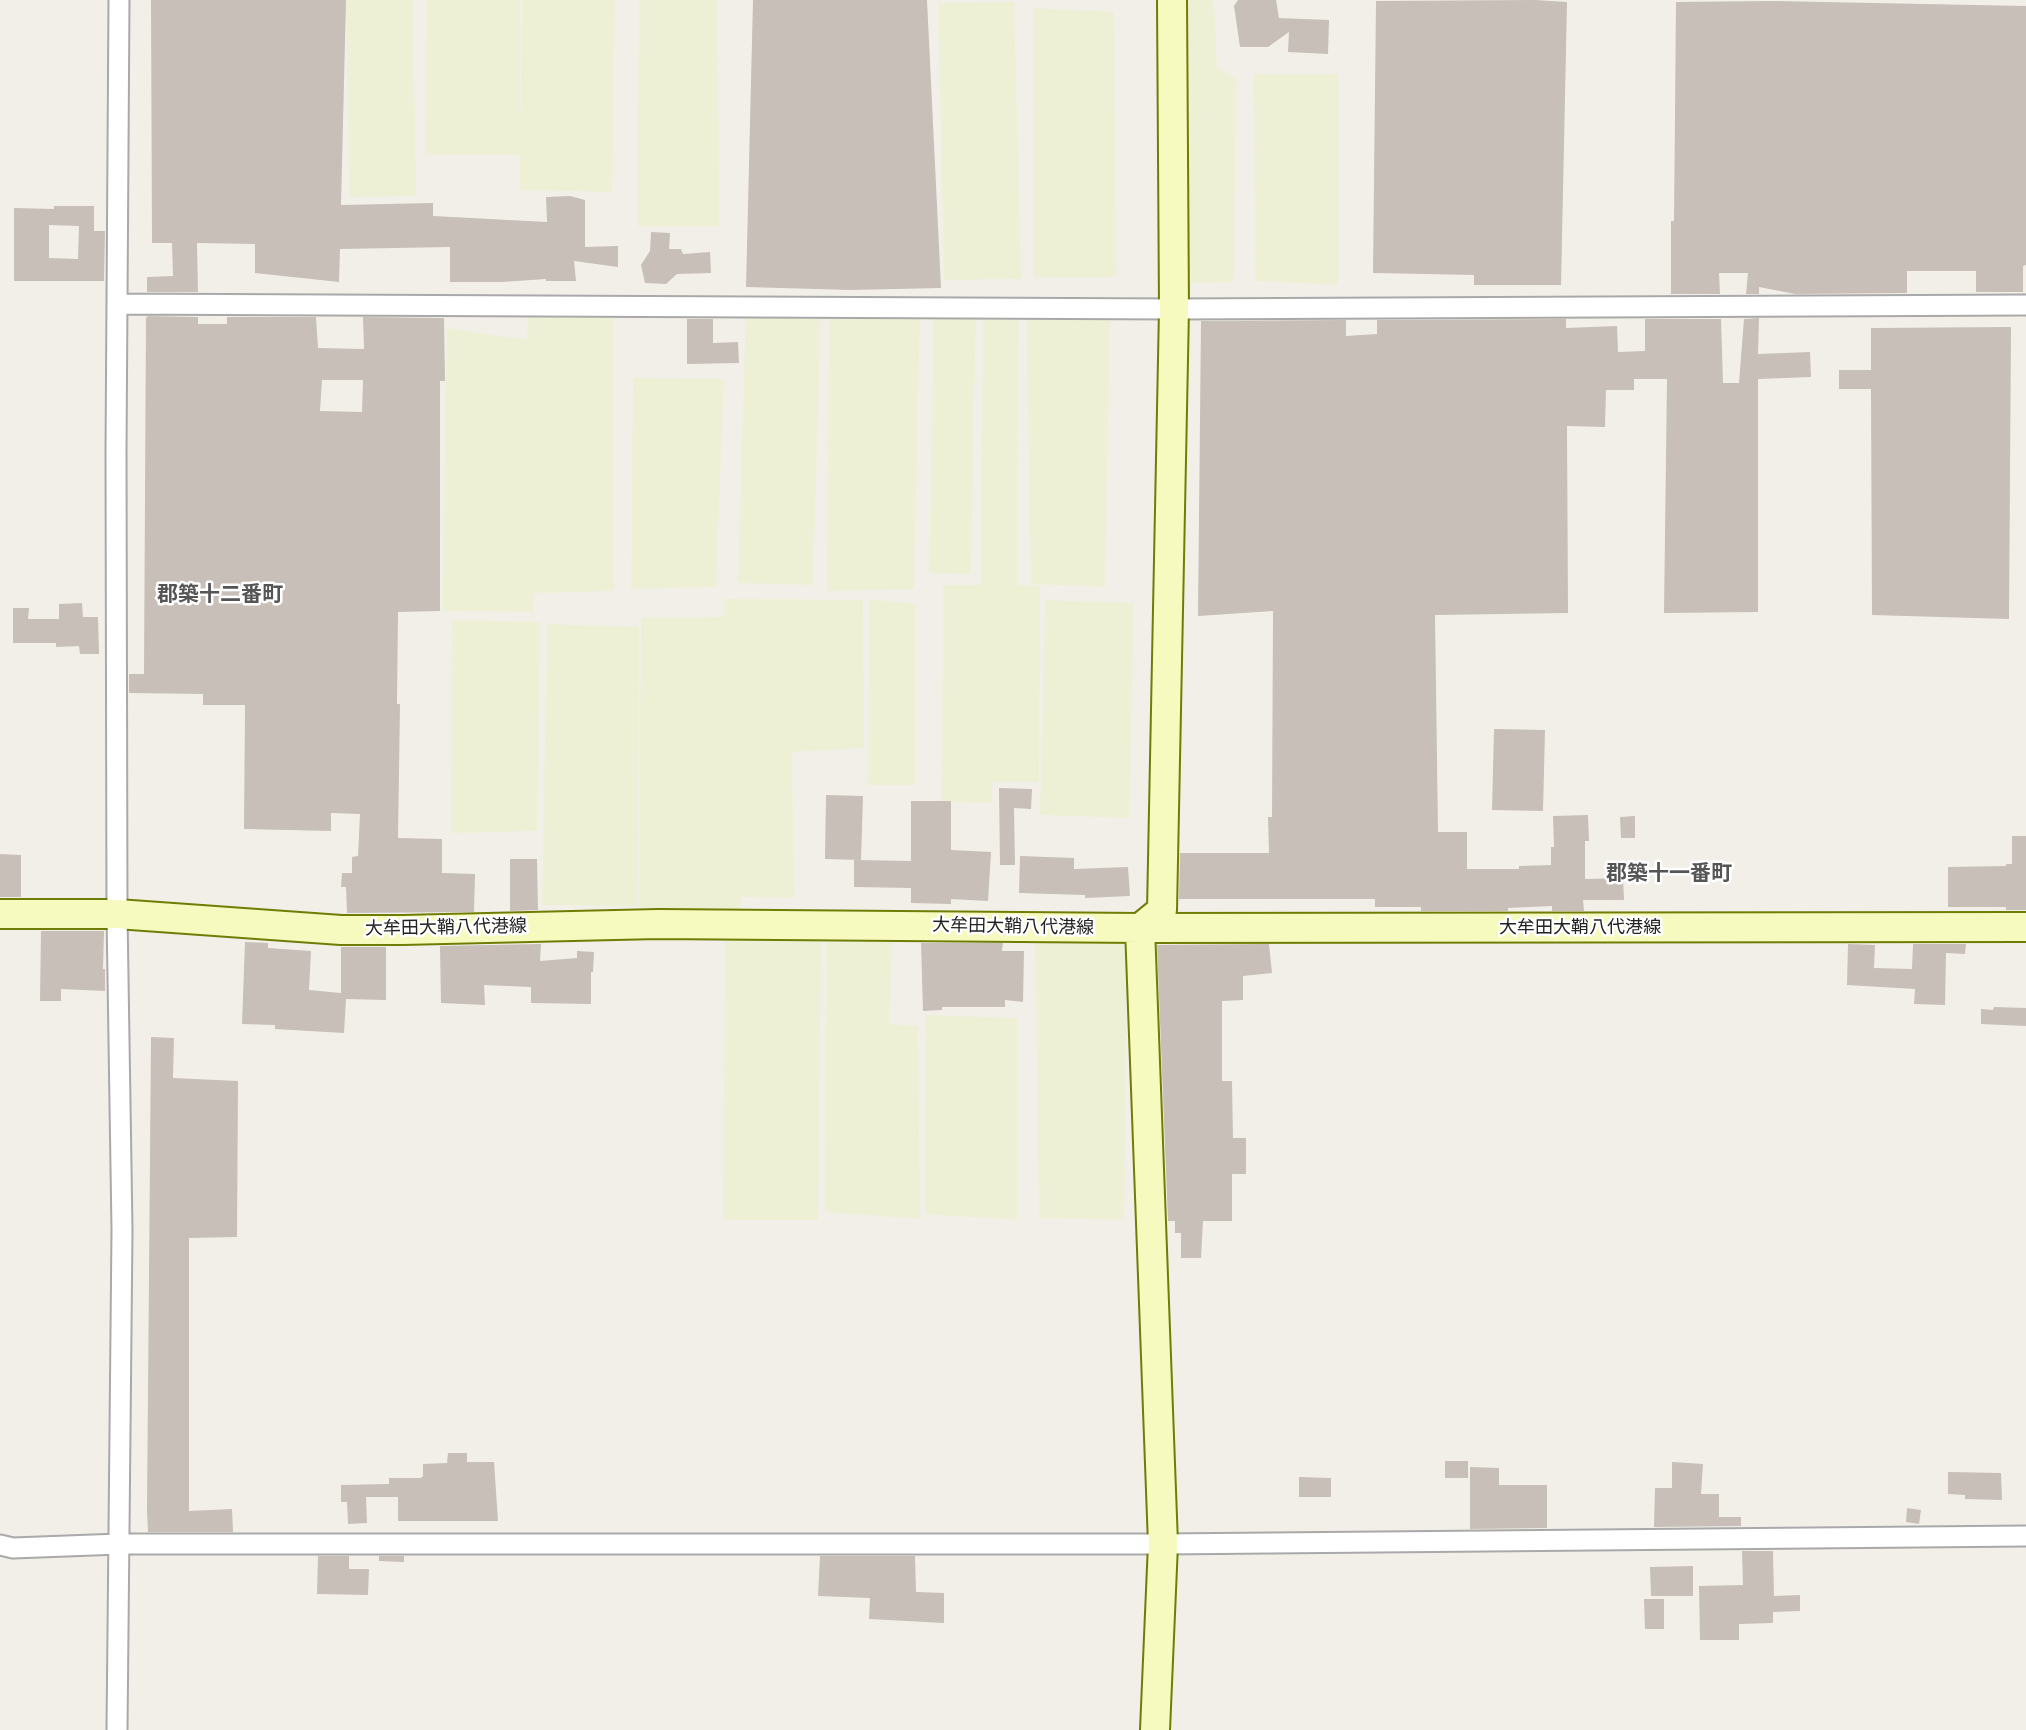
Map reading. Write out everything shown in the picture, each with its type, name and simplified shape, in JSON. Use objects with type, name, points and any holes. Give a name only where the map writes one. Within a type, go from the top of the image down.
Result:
[{"type":"main road","points":[[1155,1730],[1163,1544],[1140,928],[1162,910],[1174,309],[1172,0]]},
{"type":"main road","name":"大牟田大鞘八代港線","points":[[0,914],[117,914],[341,930],[658,924],[1140,928],[2026,927]]},
{"type":"street","points":[[117,1730],[122,1230],[117,914],[119,0]]},
{"type":"street","points":[[118,304],[1174,309],[2026,305]]},
{"type":"street","points":[[0,1545],[13,1548],[120,1544],[1163,1544],[2026,1535]]},
{"type":"green space","points":[[346,0],[413,0],[416,196],[349,197]]},
{"type":"green space","points":[[426,0],[520,0],[520,148],[522,0],[615,0],[612,192],[520,190],[520,155],[425,155]]},
{"type":"green space","points":[[639,0],[718,0],[719,226],[637,226]]},
{"type":"green space","points":[[1176,0],[1214,0],[1217,69],[1236,79],[1234,282],[1173,284]]},
{"type":"green space","points":[[1014,2],[1021,279],[944,280],[938,3]]},
{"type":"green space","points":[[1033,8],[1114,12],[1116,277],[1033,277]]},
{"type":"green space","points":[[1254,74],[1338,74],[1338,285],[1255,281]]},
{"type":"green space","points":[[746,302],[821,304],[813,585],[738,583]]},
{"type":"green space","points":[[1026,303],[1110,310],[1105,587],[1031,584]]},
{"type":"green space","points":[[614,307],[614,591],[534,593],[534,612],[442,611],[447,328],[527,340],[528,308]]},
{"type":"green space","points":[[829,307],[920,311],[914,589],[827,591]]},
{"type":"green space","points":[[934,307],[976,308],[971,574],[929,573]]},
{"type":"green space","points":[[983,311],[1018,311],[1017,585],[1040,586],[1039,782],[992,782],[992,803],[942,802],[943,585],[981,585]]},
{"type":"green space","points":[[633,378],[724,379],[716,587],[631,589]]},
{"type":"green space","points":[[724,599],[863,600],[864,748],[792,752],[794,898],[741,897],[740,913],[639,907],[641,618],[724,617]]},
{"type":"green space","points":[[869,599],[915,604],[915,785],[868,785]]},
{"type":"green space","points":[[1045,600],[1134,603],[1129,818],[1040,815]]},
{"type":"green space","points":[[452,620],[540,622],[537,831],[451,833]]},
{"type":"green space","points":[[547,624],[639,627],[638,906],[542,905]]},
{"type":"green space","points":[[725,933],[821,938],[818,1220],[723,1220]]},
{"type":"green space","points":[[1035,934],[1127,938],[1124,1220],[1039,1218]]},
{"type":"green space","points":[[892,941],[889,1024],[918,1026],[920,1219],[825,1212],[826,942]]},
{"type":"green space","points":[[926,1015],[1017,1018],[1017,1220],[925,1214]]},
{"type":"building","points":[[151,0],[346,0],[341,205],[433,203],[433,216],[547,222],[546,197],[570,196],[585,200],[585,247],[618,246],[618,267],[574,261],[576,281],[546,279],[450,282],[450,247],[340,249],[339,282],[255,273],[255,244],[197,243],[198,292],[147,292],[147,277],[173,276],[172,243],[152,243]]},
{"type":"building","points":[[753,0],[927,0],[941,288],[851,290],[746,287]]},
{"type":"building","points":[[1238,0],[1276,0],[1279,18],[1329,20],[1328,54],[1288,52],[1289,32],[1268,47],[1240,47],[1234,6]]},
{"type":"building","points":[[1376,1],[1567,2],[1561,285],[1474,285],[1474,275],[1373,273]]},
{"type":"building","points":[[1773,1],[2026,6],[2026,265],[2023,266],[2023,292],[1976,292],[1976,271],[1907,271],[1907,293],[1795,294],[1759,287],[1759,294],[1746,294],[1748,273],[1719,273],[1720,294],[1671,294],[1676,2]]},
{"type":"building","points":[[54,206],[94,206],[94,231],[105,231],[104,281],[14,281],[14,208],[54,209]],"holes":[[[49,225],[79,226],[78,259],[49,258]]]},
{"type":"building","points":[[651,232],[670,233],[669,249],[681,249],[683,254],[710,252],[711,273],[677,274],[666,284],[645,283],[641,265],[650,251]]},
{"type":"building","points":[[198,317],[198,324],[227,324],[227,317],[316,317],[318,348],[364,349],[363,317],[444,318],[445,381],[440,381],[440,611],[398,612],[398,838],[442,839],[442,873],[475,874],[474,912],[347,913],[346,887],[341,887],[342,873],[352,873],[352,857],[358,856],[360,814],[331,813],[331,831],[244,829],[245,705],[203,705],[203,694],[129,693],[129,674],[144,674],[146,318]],"holes":[[[322,380],[363,380],[362,412],[320,411]]]},
{"type":"building","points":[[1759,318],[1758,354],[1810,352],[1811,377],[1758,379],[1758,612],[1664,613],[1667,379],[1634,379],[1634,390],[1606,390],[1605,427],[1567,426],[1568,613],[1435,615],[1438,832],[1467,832],[1467,869],[1519,869],[1519,866],[1551,865],[1551,847],[1554,847],[1553,816],[1588,815],[1589,841],[1585,841],[1585,879],[1623,878],[1624,900],[1583,900],[1584,911],[1552,911],[1552,906],[1508,908],[1508,911],[1421,911],[1421,907],[1375,907],[1375,899],[1179,899],[1180,853],[1269,853],[1268,817],[1272,817],[1273,611],[1198,616],[1201,321],[1346,320],[1346,336],[1377,334],[1377,320],[1566,319],[1566,328],[1617,326],[1618,352],[1645,351],[1645,319],[1721,319],[1723,383],[1739,383],[1744,319]]},
{"type":"building","points":[[687,319],[713,319],[713,343],[738,342],[739,363],[687,364]]},
{"type":"building","points":[[2011,327],[2009,619],[1872,615],[1871,389],[1839,389],[1839,370],[1871,370],[1871,328]]},
{"type":"building","points":[[82,603],[83,617],[98,617],[99,654],[80,654],[79,646],[56,647],[56,643],[13,643],[13,608],[29,608],[28,619],[59,619],[59,604]]},
{"type":"building","points":[[1494,729],[1545,730],[1543,811],[1492,810]]},
{"type":"building","points":[[999,788],[1032,789],[1031,809],[1014,808],[1015,865],[1000,865]]},
{"type":"building","points":[[826,795],[863,796],[861,860],[825,859]]},
{"type":"building","points":[[911,801],[951,801],[951,850],[991,852],[988,901],[951,899],[951,904],[911,903],[911,888],[854,887],[854,860],[911,861]]},
{"type":"building","points":[[1635,816],[1635,838],[1621,838],[1620,817]]},
{"type":"building","points":[[2012,836],[2026,836],[2026,910],[2006,910],[2006,907],[1948,907],[1948,867],[2012,864]]},
{"type":"building","points":[[0,854],[21,855],[21,897],[0,897]]},
{"type":"building","points":[[1020,856],[1074,858],[1074,869],[1128,867],[1130,896],[1085,898],[1085,895],[1019,893]]},
{"type":"building","points":[[510,859],[537,859],[538,910],[510,911]]},
{"type":"building","points":[[41,931],[104,931],[105,991],[61,989],[61,1001],[40,1001]]},
{"type":"building","points":[[245,942],[268,943],[268,948],[311,951],[309,990],[341,993],[341,947],[386,947],[386,1000],[346,999],[344,1033],[242,1024]]},
{"type":"building","points":[[921,943],[1003,943],[1002,951],[1024,951],[1023,1002],[1005,1000],[1005,1007],[942,1007],[942,1010],[923,1011]]},
{"type":"building","points":[[541,944],[540,961],[577,958],[577,951],[594,952],[591,1004],[531,1003],[531,987],[484,985],[485,1005],[441,1003],[440,946]]},
{"type":"building","points":[[1269,944],[1272,973],[1243,976],[1243,1000],[1222,1001],[1222,1081],[1232,1081],[1233,1138],[1246,1138],[1246,1174],[1232,1174],[1232,1221],[1203,1221],[1201,1258],[1181,1258],[1181,1233],[1175,1233],[1175,1221],[1168,1221],[1157,945]]},
{"type":"building","points":[[1848,944],[1875,945],[1874,968],[1912,969],[1913,944],[1966,944],[1965,954],[1946,953],[1945,1005],[1914,1004],[1915,989],[1847,985]]},
{"type":"building","points":[[1994,1007],[2026,1008],[2026,1026],[1981,1024],[1981,1009],[1993,1010]]},
{"type":"building","points":[[151,1037],[174,1038],[173,1078],[238,1081],[237,1237],[189,1238],[189,1511],[232,1509],[233,1532],[148,1532]]},
{"type":"building","points":[[448,1453],[467,1453],[467,1462],[494,1462],[498,1521],[398,1521],[398,1497],[366,1497],[367,1523],[348,1524],[347,1502],[341,1502],[341,1485],[389,1484],[389,1478],[421,1478],[423,1464],[447,1463]]},
{"type":"building","points":[[1445,1461],[1468,1461],[1468,1478],[1445,1478]]},
{"type":"building","points":[[1672,1462],[1703,1464],[1701,1494],[1719,1494],[1719,1517],[1741,1517],[1741,1526],[1654,1527],[1655,1488],[1672,1488]]},
{"type":"building","points":[[1470,1467],[1499,1468],[1499,1485],[1547,1485],[1547,1528],[1470,1529]]},
{"type":"building","points":[[1948,1472],[2001,1473],[2002,1500],[1965,1499],[1965,1495],[1948,1494]]},
{"type":"building","points":[[1299,1477],[1331,1478],[1331,1497],[1299,1497]]},
{"type":"building","points":[[1907,1508],[1921,1510],[1919,1524],[1906,1522]]},
{"type":"building","points":[[1742,1551],[1773,1551],[1774,1596],[1800,1595],[1800,1611],[1773,1612],[1773,1623],[1739,1624],[1739,1640],[1700,1640],[1699,1586],[1743,1585]]},
{"type":"building","points":[[318,1556],[349,1556],[349,1569],[369,1569],[368,1595],[317,1594]]},
{"type":"building","points":[[379,1556],[404,1556],[404,1562],[379,1561]]},
{"type":"building","points":[[820,1556],[915,1556],[916,1592],[944,1593],[944,1623],[869,1619],[870,1598],[818,1596]]},
{"type":"building","points":[[1693,1566],[1693,1596],[1651,1596],[1650,1567]]},
{"type":"building","points":[[1644,1599],[1664,1599],[1664,1629],[1645,1629]]},
{"type":"district","name":"郡築十二番町","points":[[220,595]]},
{"type":"district","name":"郡築十一番町","points":[[1669,874]]}]
